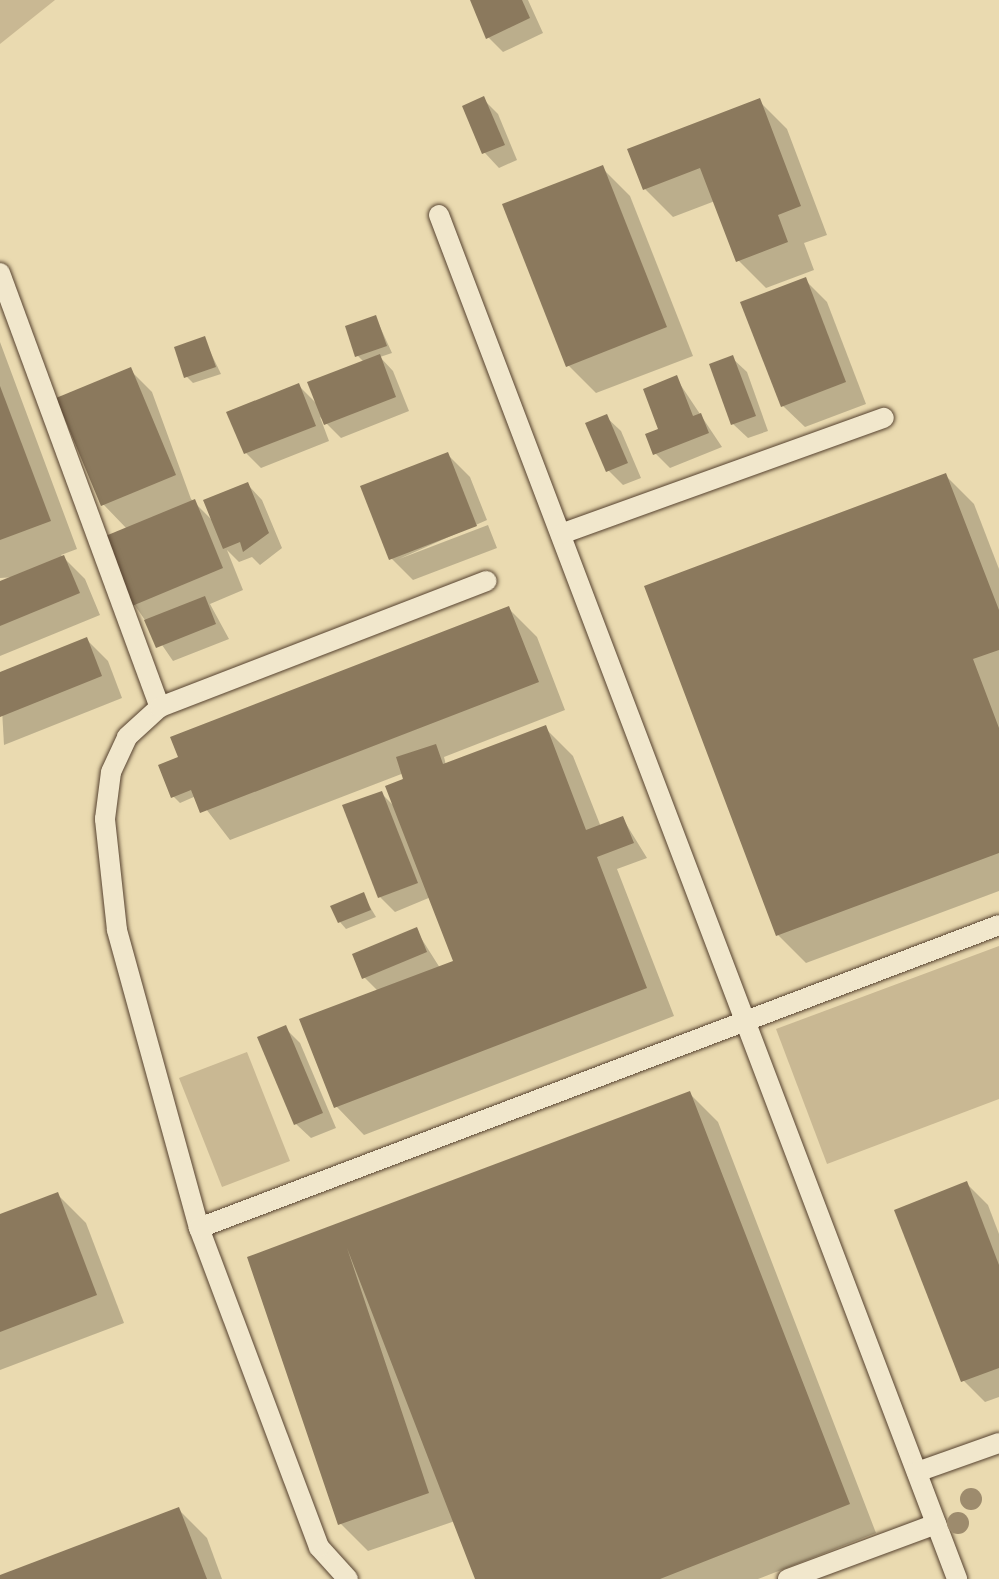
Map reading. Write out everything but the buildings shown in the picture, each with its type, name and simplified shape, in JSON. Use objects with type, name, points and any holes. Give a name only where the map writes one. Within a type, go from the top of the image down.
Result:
[{"type":"lane","points":[[438,215],[748,1018],[957,1579]]},
{"type":"lane","points":[[0,273],[160,707]]},
{"type":"lane","points":[[561,534],[884,418]]},
{"type":"lane","points":[[348,1579],[319,1547],[199,1228],[108,876],[104,820],[111,772],[127,737],[160,707],[487,580]]},
{"type":"lane","points":[[199,1228],[999,925]]},
{"type":"lane","points":[[917,1472],[999,1443]]},
{"type":"lane","points":[[788,1579],[936,1524]]},
{"type":"shaded area","points":[[0,0],[55,0],[0,44]]},
{"type":"shaded area","points":[[999,946],[999,1099],[827,1164],[776,1029]]},
{"type":"shaded area","points":[[247,1052],[290,1161],[222,1187],[179,1078]]}]
